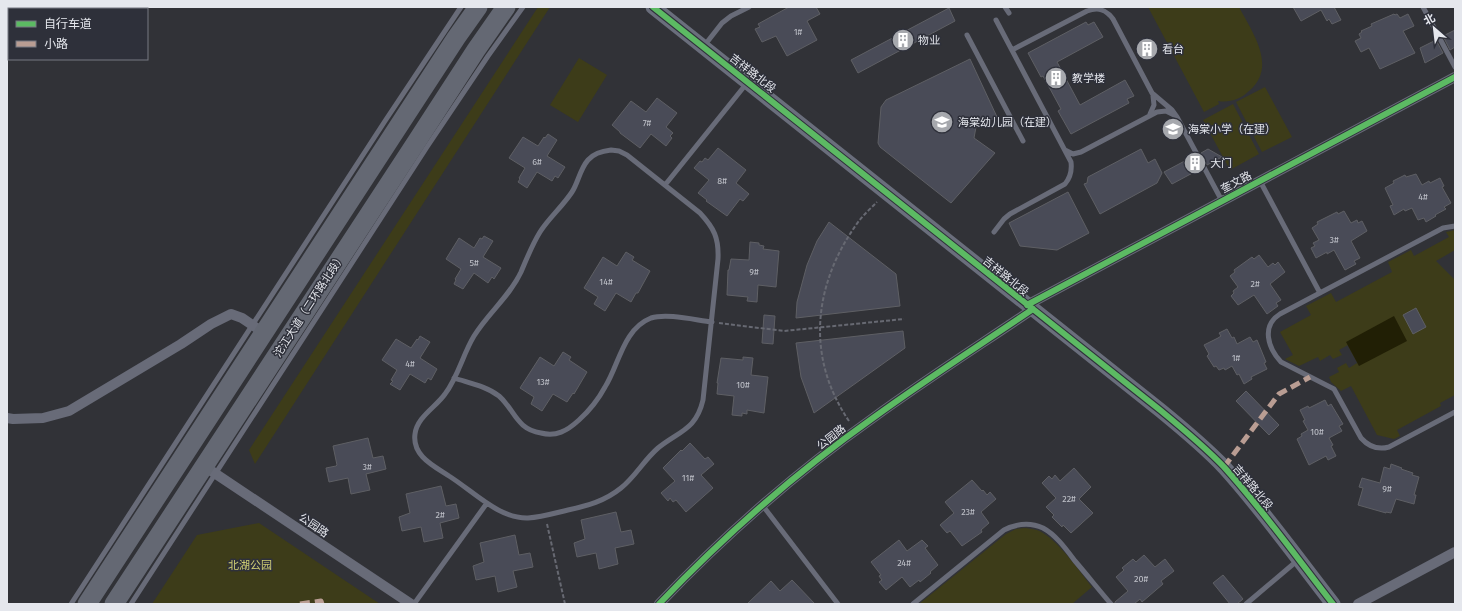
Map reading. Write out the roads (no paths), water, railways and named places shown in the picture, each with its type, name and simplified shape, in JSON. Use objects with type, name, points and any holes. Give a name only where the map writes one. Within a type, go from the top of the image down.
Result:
[{"type":"highway","name":"沱江大道（二环路北段）","points":[[87,604],[258,329],[478,7]]},
{"type":"highway","name":"沱江大道（二环路北段）","points":[[114,604],[210,470],[425,128],[506,7]]},
{"type":"street","name":"吉祥路北段","points":[[653,7],[1160,410],[1199,443],[1224,467],[1333,604]]},
{"type":"street","name":"奎文路","points":[[1030,307],[1222,201],[1455,77]]},
{"type":"street","name":"公园路","points":[[660,604],[685,577],[763,506],[831,450],[873,418],[1030,307]]},
{"type":"street","points":[[7,418],[43,418],[69,411],[181,344],[211,324],[231,314],[242,318],[258,329]]},
{"type":"street","name":"公园路","points":[[210,470],[412,604]]},
{"type":"street","points":[[1358,604],[1455,552]]},
{"type":"lane","points":[[71,604],[258,329],[402,95],[461,7]]},
{"type":"lane","points":[[131,604],[210,470],[488,56],[523,7]]},
{"type":"lane","points":[[704,47],[722,23],[749,7]]},
{"type":"lane","points":[[1005,7],[1009,13]]},
{"type":"lane","points":[[1423,7],[1455,67]]},
{"type":"lane","points":[[1012,50],[1087,11],[1094,8],[1103,9],[1107,11],[1113,19],[1152,93],[1154,105],[1148,116]]},
{"type":"lane","points":[[996,20],[1071,162],[1072,167]]},
{"type":"lane","points":[[967,35],[1023,141]]},
{"type":"lane","points":[[665,185],[748,82]]},
{"type":"lane","points":[[1152,93],[1177,116],[1222,201]]},
{"type":"lane","points":[[1064,150],[1073,154],[1081,152],[1157,112],[1166,111],[1177,116]]},
{"type":"lane","points":[[602,151],[619,151],[627,155],[665,185],[707,220],[717,236],[719,246],[712,322],[703,400],[700,411],[695,420],[687,428],[658,448],[630,480],[610,496],[588,506],[527,518],[518,517],[500,511],[424,458],[418,451],[415,442],[417,426],[422,418],[445,395],[480,325],[513,286],[540,231],[572,192],[588,161],[594,155],[602,151]]},
{"type":"lane","points":[[994,232],[1010,214],[1065,184],[1069,179],[1075,158],[1081,152]]},
{"type":"lane","points":[[1260,181],[1320,293]]},
{"type":"lane","points":[[1455,226],[1443,228],[1276,317],[1268,330],[1268,341],[1276,357],[1284,364],[1334,389],[1359,435],[1366,443],[1377,448],[1389,447],[1455,412]]},
{"type":"lane","points":[[454,378],[491,391],[500,397],[522,426],[531,431],[550,435],[562,432],[571,427],[596,403],[606,386],[627,341],[634,330],[642,324],[651,318],[663,316],[712,322]]},
{"type":"lane","points":[[412,604],[487,503]]},
{"type":"lane","points":[[763,506],[838,604]]},
{"type":"lane","points":[[913,604],[1004,530],[1025,524],[1044,528],[1056,538],[1111,604]]},
{"type":"lane","points":[[1246,604],[1299,560]]},
{"type":"place","name":"物业","points":[[903,40]]},
{"type":"place","name":"看台","points":[[1147,49]]},
{"type":"place","name":"教学楼","points":[[1056,78]]},
{"type":"place","name":"海棠幼儿园（在建）","points":[[942,122]]},
{"type":"place","name":"海棠小学（在建）","points":[[1173,129]]},
{"type":"place","name":"大门","points":[[1195,163]]},
{"type":"park label","name":"北湖公园","points":[[250,565]]}]
